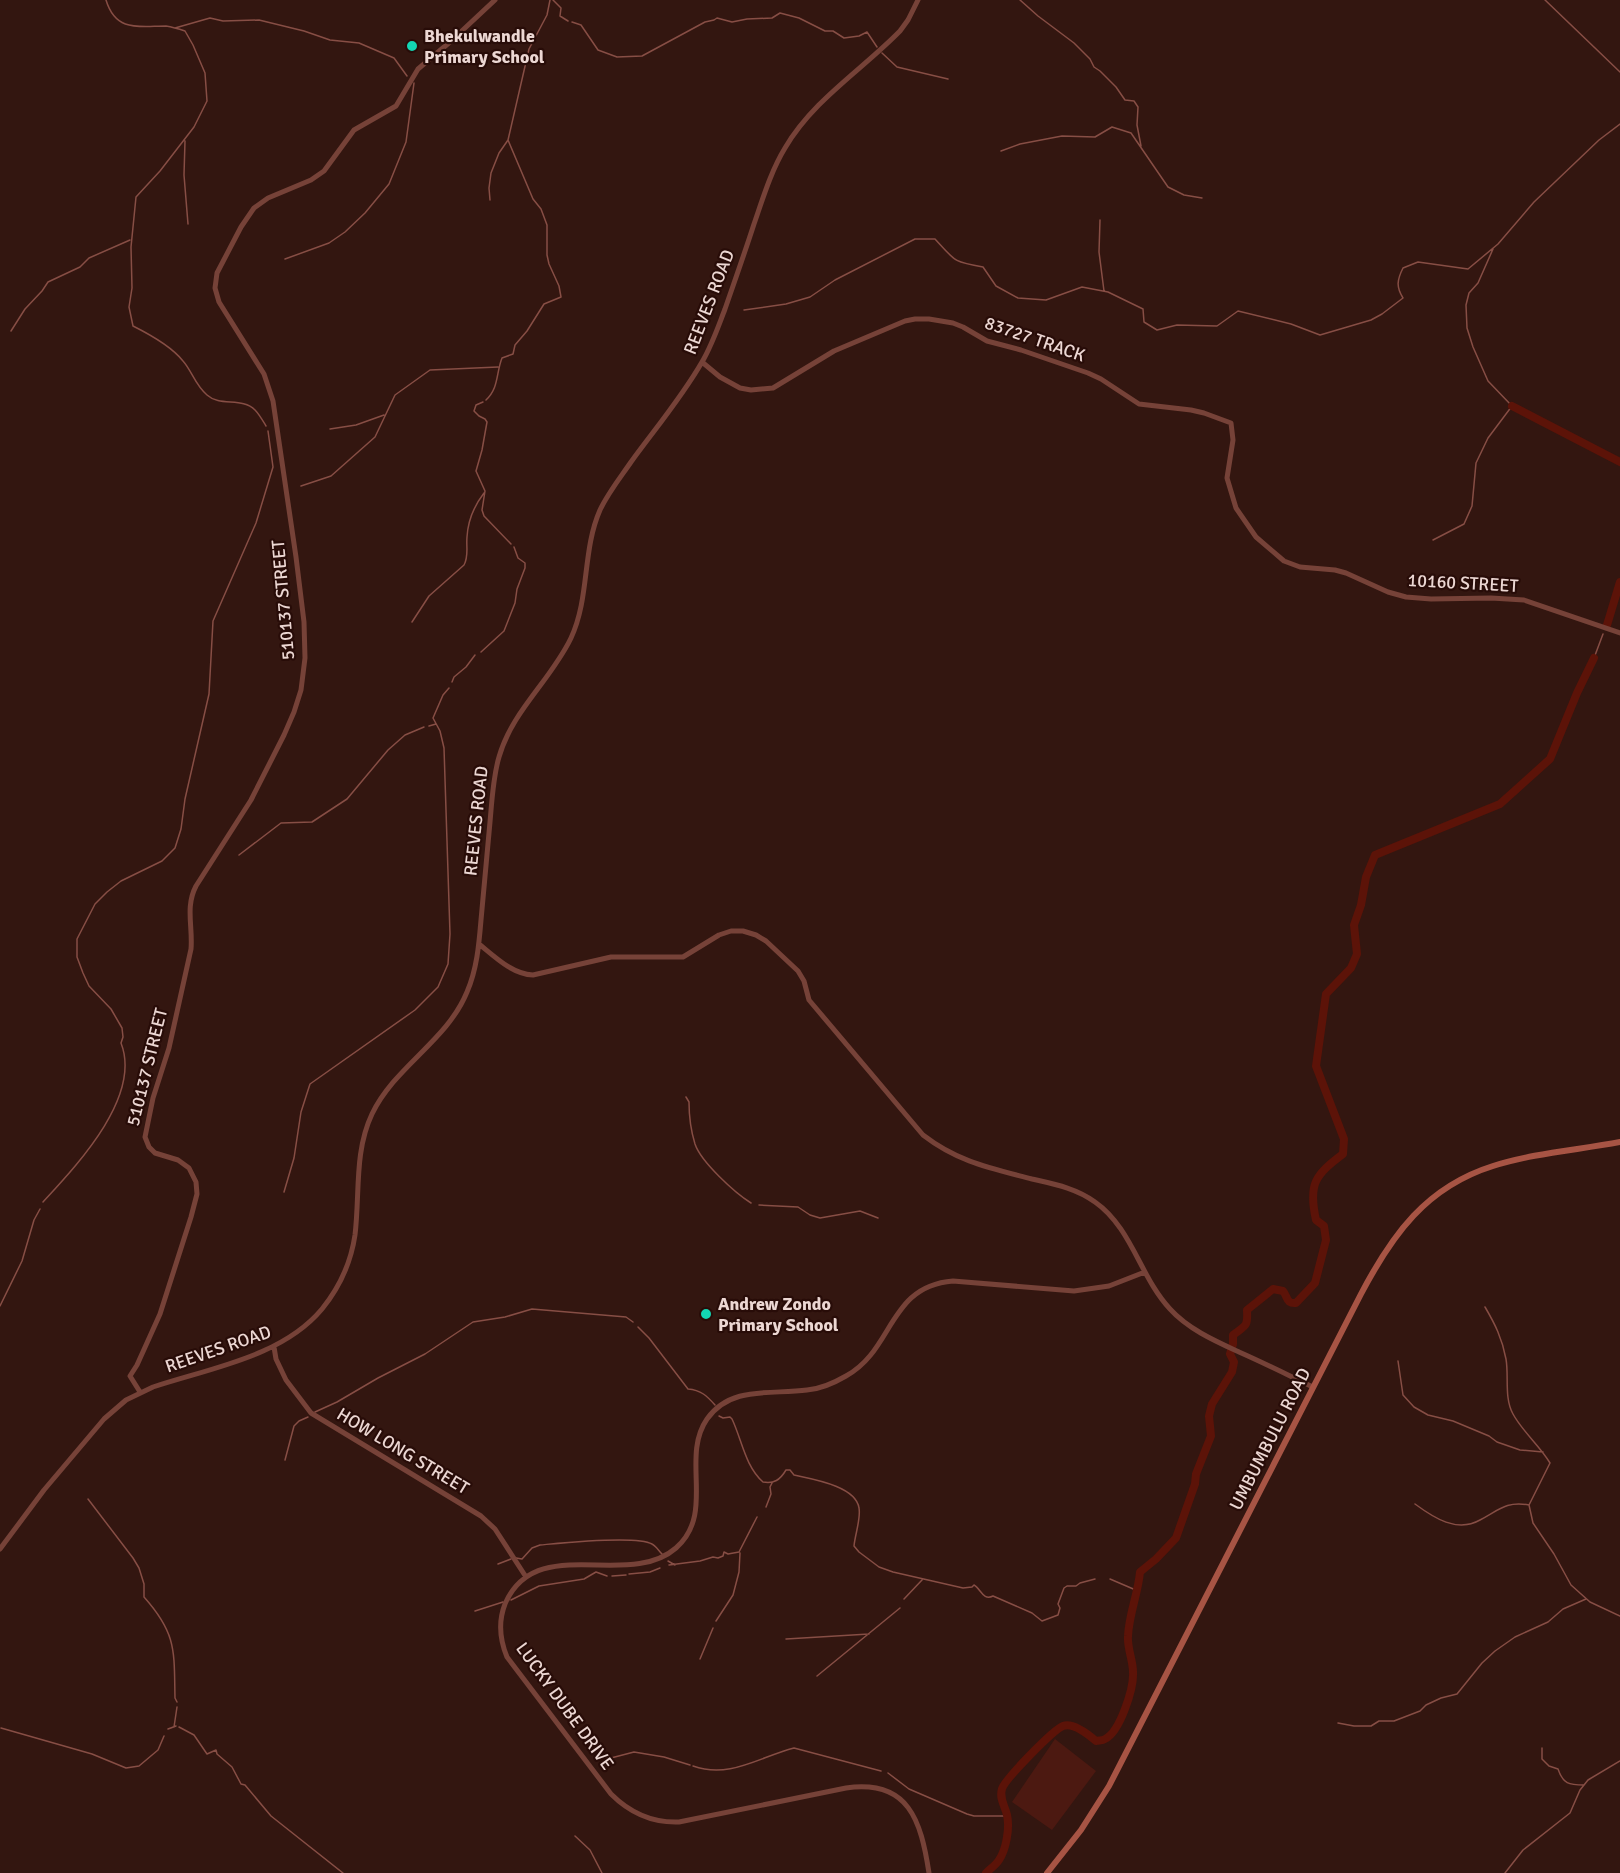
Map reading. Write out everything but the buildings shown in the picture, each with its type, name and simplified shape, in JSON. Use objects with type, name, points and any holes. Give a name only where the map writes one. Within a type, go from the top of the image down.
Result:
[{"type":"main road","name":"UMBUMBULU ROAD","points":[[1047,1873],[1081,1830],[1109,1786],[1385,1250],[1406,1223],[1430,1200],[1456,1182],[1492,1166],[1620,1142]]},
{"type":"street","name":"510137 STREET","points":[[140,1392],[130,1376],[160,1314],[197,1198],[196,1184],[189,1168],[178,1160],[155,1153],[149,1147],[145,1137],[153,1098],[169,1048],[191,949],[189,909],[191,899],[196,886],[251,800],[285,735],[297,703],[305,658],[304,622],[296,557],[273,404],[264,374],[219,302],[215,291],[215,279],[222,260],[254,208],[268,198],[311,180],[324,171],[354,130],[396,106],[418,69],[495,0]]},
{"type":"street","name":"REEVES ROAD","points":[[0,1550],[44,1490],[104,1419],[123,1402],[140,1392],[274,1347],[291,1337],[310,1321],[339,1284],[353,1245],[361,1150],[368,1123],[378,1102],[392,1082],[454,1017],[472,979],[479,944],[494,779],[503,745],[518,716],[560,656],[573,633],[583,598],[592,533],[604,502],[702,362],[718,327],[772,174],[785,148],[805,119],[900,31],[918,0]]},
{"type":"street","name":"83727 TRACK","points":[[702,362],[720,377],[740,388],[751,390],[773,388],[828,354],[858,340],[915,318],[929,319],[953,323],[993,344],[1021,350],[1096,376],[1139,404],[1191,410],[1231,423]]},
{"type":"street","name":"10160 STREET","points":[[1231,423],[1233,440],[1227,478],[1233,501],[1240,516],[1256,537],[1284,561],[1300,567],[1346,573],[1393,594],[1406,597],[1524,600],[1620,633]]},
{"type":"street","points":[[479,944],[514,970],[522,974],[538,975],[611,957],[682,957],[726,932],[743,931],[756,935],[766,941],[798,971],[806,986],[809,1000],[923,1136],[967,1161],[1068,1188],[1095,1202],[1118,1224],[1163,1300],[1179,1317],[1205,1336],[1313,1387]]},
{"type":"street","points":[[526,1577],[550,1567],[643,1563],[668,1555],[681,1544],[694,1521],[697,1500],[696,1447],[702,1427],[710,1415],[721,1405],[742,1395],[810,1390],[827,1386],[849,1374],[873,1353],[902,1307],[915,1294],[928,1287],[944,1281],[953,1281],[1074,1291],[1109,1286],[1145,1272]]},
{"type":"street","name":"HOW LONG STREET","points":[[274,1347],[276,1359],[284,1377],[311,1413],[481,1516],[495,1529],[526,1577]]},
{"type":"street","name":"LUCKY DUBE DRIVE","points":[[526,1577],[509,1596],[502,1612],[501,1630],[505,1651],[523,1679],[611,1794],[626,1807],[654,1820],[679,1822],[846,1788],[872,1787],[893,1795],[911,1811],[921,1832],[929,1873]]},
{"type":"shaded area","points":[[1055,1739],[1096,1771],[1052,1830],[1012,1802]]},
{"type":"waterway","points":[[106,0],[110,11],[123,23],[138,26],[166,26],[185,31],[205,73],[207,101],[194,127],[160,171],[136,197],[131,247],[132,288],[129,307],[133,326],[173,351],[186,365],[199,387],[212,399],[250,406],[266,426]]},
{"type":"waterway","points":[[490,200],[491,173],[499,153],[508,140],[529,49],[547,15],[550,0]]},
{"type":"waterway","points":[[553,0],[561,8],[560,16],[568,21]]},
{"type":"waterway","points":[[1020,0],[1074,43],[1090,59],[1094,67],[1116,87],[1125,100],[1134,101],[1138,107],[1137,125],[1141,146]]},
{"type":"waterway","points":[[1545,0],[1620,72]]},
{"type":"waterway","points":[[572,22],[581,25],[598,50],[617,57],[642,56],[705,22],[717,18],[732,22],[772,18],[780,13],[799,18],[825,31],[833,31],[844,38],[859,36],[867,32],[877,47]]},
{"type":"waterway","points":[[175,28],[210,18],[223,21],[259,20],[330,40],[359,43],[394,58],[407,76]]},
{"type":"waterway","points":[[882,53],[897,67],[948,79]]},
{"type":"waterway","points":[[285,259],[329,243],[345,232],[365,213],[389,184],[406,142],[414,83]]},
{"type":"waterway","points":[[744,310],[786,304],[810,297],[835,280],[915,239],[935,239],[955,259],[983,267],[996,286],[1018,298],[1046,300],[1082,287],[1108,292],[1143,309],[1144,322],[1157,330],[1177,325],[1217,326],[1238,311],[1291,324],[1320,335],[1371,320],[1403,298],[1398,283],[1403,268],[1418,262],[1468,269],[1498,244],[1534,202],[1599,140],[1620,124]]},
{"type":"waterway","points":[[1001,151],[1020,144],[1062,136],[1095,137],[1112,127],[1131,133],[1168,187],[1184,195],[1202,198]]},
{"type":"waterway","points":[[486,400],[495,385],[502,358],[513,354],[515,345],[544,304],[561,297],[547,255],[547,225],[541,209],[533,199],[508,140]]},
{"type":"waterway","points":[[185,141],[184,175],[188,224]]},
{"type":"waterway","points":[[1100,220],[1099,252],[1104,291]]},
{"type":"waterway","points":[[11,331],[25,309],[48,282],[80,267],[89,258],[130,240]]},
{"type":"waterway","points":[[1433,540],[1464,524],[1472,506],[1476,463],[1488,438],[1512,406],[1488,381],[1467,328],[1466,305],[1469,293],[1478,283],[1493,249]]},
{"type":"waterway","points":[[301,486],[331,476],[375,437],[395,395],[430,370],[498,367]]},
{"type":"waterway","points":[[483,402],[476,405],[474,411],[487,422],[476,471],[485,491],[482,510],[484,516],[511,544]]},
{"type":"waterway","points":[[1512,406],[1620,462]]},
{"type":"waterway","points":[[330,429],[356,425],[384,415]]},
{"type":"waterway","points":[[43,1202],[103,1129],[115,1107],[122,1085],[125,1064],[121,1043],[122,1028],[111,1009],[89,986],[77,957],[77,939],[95,904],[107,892],[121,881],[162,861],[175,848],[209,694],[213,621],[256,523],[273,467],[268,431]]},
{"type":"waterway","points":[[412,622],[429,596],[464,565],[470,519],[484,493]]},
{"type":"waterway","points":[[481,652],[504,631],[515,603],[525,563],[518,558],[514,547]]},
{"type":"waterway","points":[[1607,625],[1620,582]]},
{"type":"waterway","points":[[1594,658],[1603,634]]},
{"type":"waterway","points":[[452,682],[475,655]]},
{"type":"waterway","points":[[986,1873],[998,1862],[1005,1845],[1008,1820],[1001,1793],[1011,1776],[1040,1745],[1063,1726],[1076,1727],[1096,1741],[1104,1740],[1111,1735],[1121,1719],[1133,1679],[1128,1636],[1140,1572],[1176,1538],[1195,1484],[1196,1474],[1211,1436],[1209,1416],[1212,1404],[1232,1372],[1234,1362],[1230,1354],[1233,1335],[1245,1325],[1247,1310],[1273,1289],[1283,1291],[1289,1301],[1296,1303],[1315,1283],[1326,1240],[1324,1226],[1316,1220],[1314,1189],[1320,1175],[1343,1154],[1344,1139],[1316,1066],[1326,994],[1351,968],[1357,954],[1354,925],[1361,905],[1366,877],[1375,855],[1500,804],[1550,759],[1594,658]]},
{"type":"waterway","points":[[284,1192],[294,1158],[301,1112],[310,1084],[415,1010],[438,987],[448,964],[450,934],[444,748],[440,731],[433,718],[443,695],[449,688]]},
{"type":"waterway","points":[[429,726],[436,724]]},
{"type":"waterway","points":[[239,855],[281,823],[312,822],[347,799],[388,750],[405,735],[424,727]]},
{"type":"waterway","points":[[686,1097],[689,1102],[692,1134],[698,1151],[719,1176],[751,1203]]},
{"type":"waterway","points":[[759,1205],[798,1207],[820,1218],[860,1211],[878,1218]]},
{"type":"waterway","points":[[0,1306],[22,1261],[34,1220],[40,1209]]},
{"type":"waterway","points":[[1485,1307],[1498,1332],[1504,1351],[1510,1408],[1550,1463],[1529,1505],[1533,1523],[1571,1585],[1590,1602],[1620,1616]]},
{"type":"waterway","points":[[315,1412],[425,1354],[473,1322],[505,1317],[532,1309],[626,1317],[633,1322]]},
{"type":"waterway","points":[[638,1327],[688,1389],[703,1394],[715,1405]]},
{"type":"waterway","points":[[1398,1361],[1403,1395],[1414,1407],[1428,1415],[1453,1421],[1489,1436],[1497,1442],[1520,1450],[1543,1452]]},
{"type":"waterway","points":[[719,1416],[732,1419],[748,1461],[763,1482],[776,1480],[786,1470],[790,1470],[794,1475],[822,1481],[850,1494],[856,1500],[859,1508],[859,1522],[854,1546],[879,1567],[963,1588],[974,1585],[984,1596],[993,1596],[1032,1613],[1042,1621],[1058,1615],[1060,1608],[1058,1604],[1064,1588],[1095,1579]]},
{"type":"waterway","points":[[285,1460],[294,1426],[308,1417]]},
{"type":"waterway","points":[[766,1507],[772,1483]]},
{"type":"waterway","points":[[88,1499],[139,1568],[144,1584],[144,1597],[155,1610],[168,1633],[172,1644],[177,1702]]},
{"type":"waterway","points":[[1415,1504],[1438,1519],[1463,1525],[1471,1524],[1508,1505],[1529,1505]]},
{"type":"waterway","points":[[669,1565],[718,1558],[723,1556],[724,1552],[728,1554],[739,1552],[757,1517]]},
{"type":"waterway","points":[[516,1558],[522,1559],[532,1548],[540,1545],[615,1540],[643,1541],[653,1545],[662,1554]]},
{"type":"waterway","points":[[716,1621],[733,1595],[739,1572],[740,1553]]},
{"type":"waterway","points":[[498,1564],[511,1559]]},
{"type":"waterway","points":[[668,1561],[675,1565]]},
{"type":"waterway","points":[[629,1574],[650,1572],[660,1568]]},
{"type":"waterway","points":[[511,1600],[539,1586],[584,1579],[596,1572],[607,1576]]},
{"type":"waterway","points":[[612,1576],[626,1575]]},
{"type":"waterway","points":[[1110,1579],[1138,1591]]},
{"type":"waterway","points":[[904,1599],[922,1580]]},
{"type":"waterway","points":[[1338,1723],[1371,1726],[1379,1721],[1394,1721],[1420,1711],[1426,1705],[1441,1698],[1457,1694],[1495,1651],[1515,1637],[1548,1622],[1563,1609],[1586,1599]]},
{"type":"waterway","points":[[475,1611],[503,1602]]},
{"type":"waterway","points":[[817,1676],[900,1608]]},
{"type":"waterway","points":[[700,1659],[713,1628]]},
{"type":"waterway","points":[[786,1639],[869,1634]]},
{"type":"waterway","points":[[174,1727],[177,1707]]},
{"type":"waterway","points":[[168,1729],[176,1726]]},
{"type":"waterway","points":[[179,1727],[194,1735],[207,1754],[216,1750],[217,1754],[232,1767],[241,1784],[245,1785],[271,1816],[343,1873]]},
{"type":"waterway","points":[[1,1728],[92,1754],[126,1768],[139,1766],[158,1750],[164,1736]]},
{"type":"waterway","points":[[693,1766],[719,1770],[732,1768],[794,1748],[881,1771]]},
{"type":"waterway","points":[[1542,1748],[1542,1759],[1549,1766],[1558,1769],[1564,1781],[1584,1785]]},
{"type":"waterway","points":[[611,1758],[634,1752],[664,1757],[690,1765]]},
{"type":"waterway","points":[[1505,1873],[1523,1850],[1570,1813],[1580,1790],[1588,1780],[1620,1761]]},
{"type":"waterway","points":[[888,1773],[909,1789],[967,1814],[1007,1816]]},
{"type":"waterway","points":[[575,1836],[590,1850],[602,1873]]},
{"type":"place","name":"Bhekulwandle Primary School","points":[[412,46]]},
{"type":"place","name":"Andrew Zondo Primary School","points":[[706,1314]]}]
